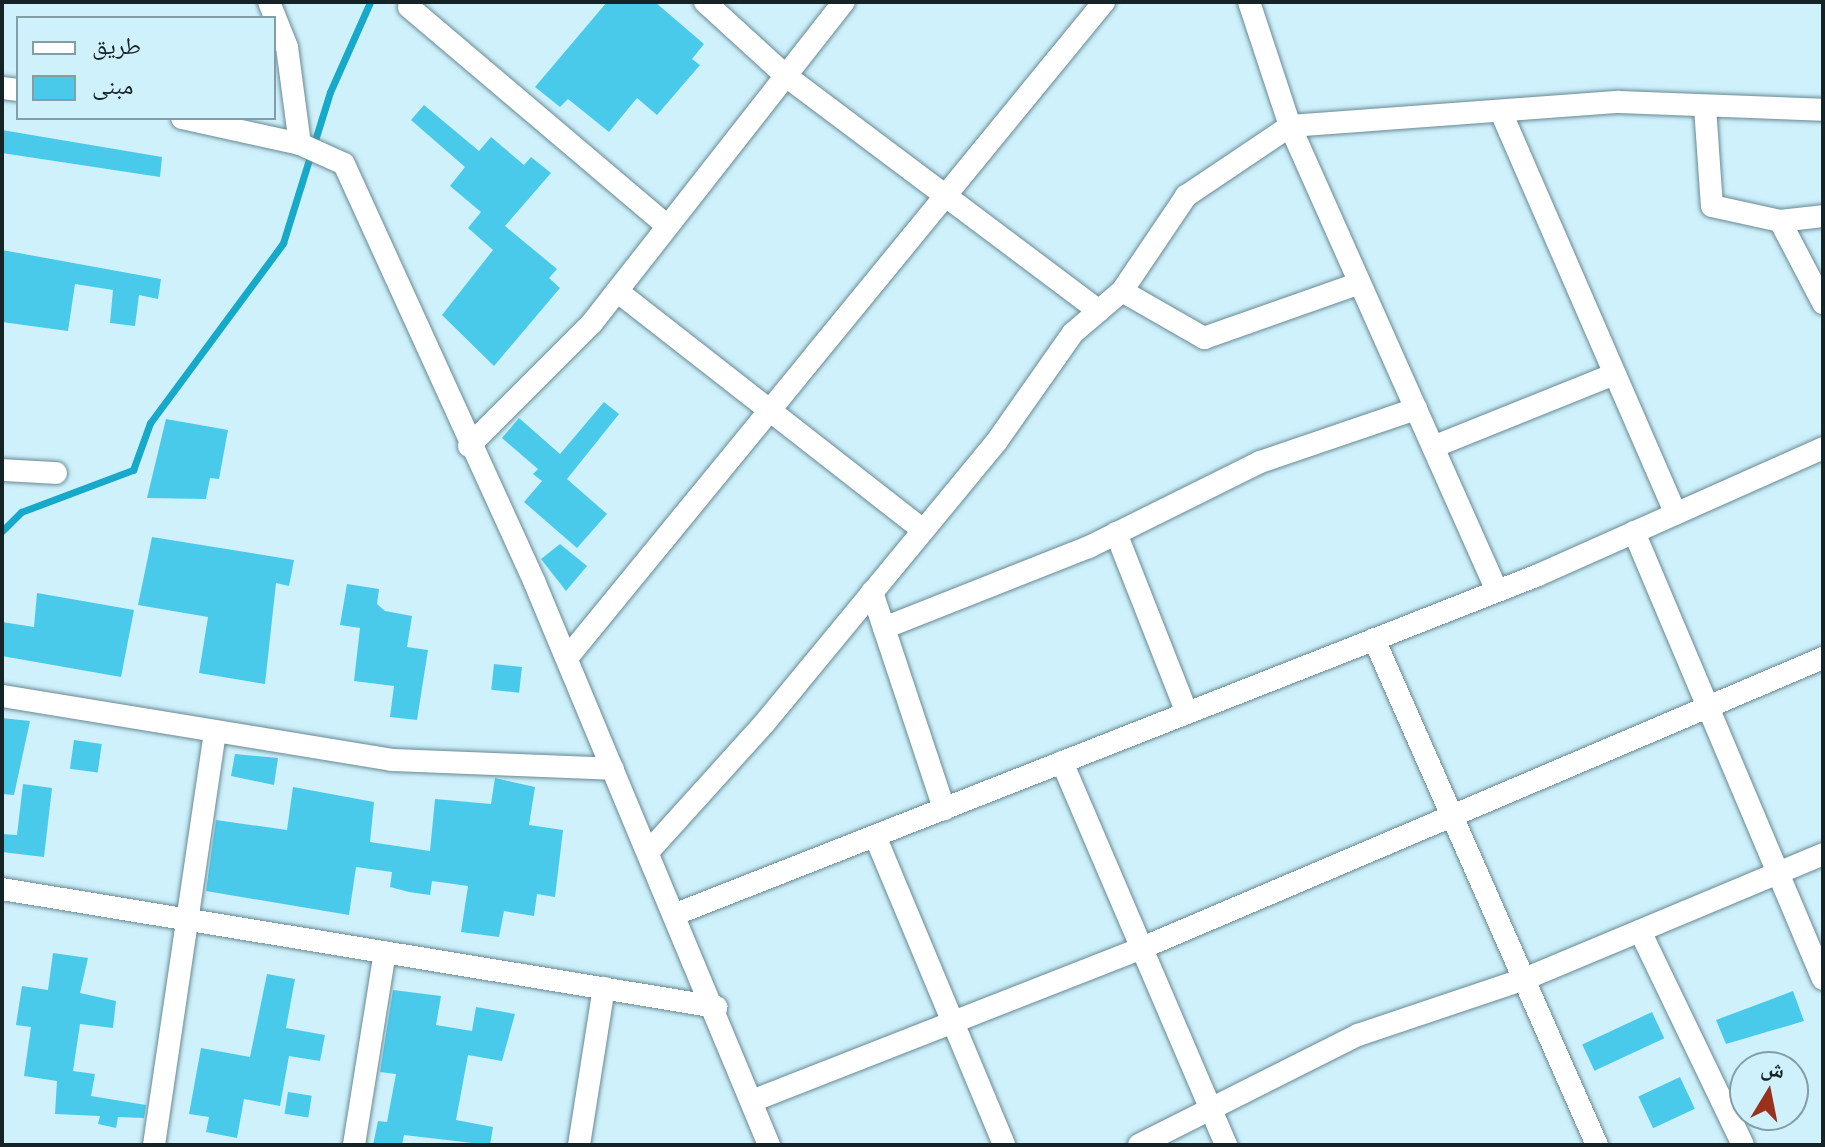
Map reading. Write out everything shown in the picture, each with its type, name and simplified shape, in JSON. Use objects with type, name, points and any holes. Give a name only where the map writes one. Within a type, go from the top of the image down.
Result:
[{"type":"street","points":[[705,2],[786,76],[944,199],[1099,311]]},
{"type":"street","points":[[469,446],[617,291],[844,2]]},
{"type":"street","points":[[567,658],[1104,2]]},
{"type":"street","points":[[1249,2],[1290,126],[1497,591]]},
{"type":"street","points":[[279,7],[300,144]]},
{"type":"street","points":[[409,7],[667,226]]},
{"type":"street","points":[[649,851],[872,592],[1073,333],[1122,291],[1186,196],[1290,126],[1619,102],[1823,110]]},
{"type":"street","points":[[1705,107],[1712,206],[1780,221],[1823,216]]},
{"type":"street","points":[[1501,112],[1676,514]]},
{"type":"street","points":[[191,120],[300,144],[344,164],[567,658],[716,1007],[769,1145]]},
{"type":"street","points":[[1780,221],[1823,303]]},
{"type":"street","points":[[1122,291],[1204,338],[1360,283]]},
{"type":"street","points":[[617,291],[922,529]]},
{"type":"street","points":[[1433,447],[1615,374]]},
{"type":"street","points":[[884,628],[1116,533],[1260,462],[1416,409]]},
{"type":"street","points":[[676,914],[1497,591],[1823,448]]},
{"type":"street","points":[[2,470],[56,473]]},
{"type":"street","points":[[1634,532],[1823,979]]},
{"type":"street","points":[[1116,533],[1187,713]]},
{"type":"street","points":[[872,592],[944,809]]},
{"type":"street","points":[[1374,639],[1527,978],[1597,1145]]},
{"type":"street","points":[[752,1101],[954,1025],[1142,948],[1823,658]]},
{"type":"street","points":[[2,696],[392,760],[613,769]]},
{"type":"street","points":[[154,1145],[183,919],[215,733]]},
{"type":"street","points":[[1062,762],[1226,1145]]},
{"type":"street","points":[[875,836],[1004,1145]]},
{"type":"street","points":[[1139,1145],[1358,1035],[1527,978],[1823,854]]},
{"type":"street","points":[[2,889],[716,1007]]},
{"type":"street","points":[[1640,931],[1743,1145]]},
{"type":"street","points":[[354,1145],[385,952]]},
{"type":"street","points":[[579,1145],[604,988]]},
{"type":"building","points":[[607,2],[655,2],[704,44],[692,59],[700,65],[657,115],[637,98],[609,132],[568,99],[560,107],[535,87]]},
{"type":"building","points":[[424,105],[479,151],[491,137],[524,165],[531,157],[551,173],[505,226],[557,269],[549,278],[560,288],[494,366],[442,315],[493,250],[468,228],[481,212],[450,186],[465,167],[411,120]]},
{"type":"building","points":[[2,130],[162,157],[160,177],[2,153]]},
{"type":"building","points":[[2,250],[161,279],[158,299],[139,295],[135,326],[110,323],[113,290],[75,284],[68,331],[2,322]]},
{"type":"building","points":[[604,402],[619,414],[567,479],[607,514],[577,548],[524,502],[542,481],[533,474],[538,469],[502,438],[519,418],[560,454]]},
{"type":"building","points":[[166,419],[228,430],[219,479],[210,478],[206,499],[147,498]]},
{"type":"building","points":[[152,537],[294,560],[289,586],[276,583],[265,684],[199,673],[208,617],[138,605]]},
{"type":"building","points":[[560,544],[587,566],[566,591],[541,559]]},
{"type":"building","points":[[347,584],[379,589],[377,604],[385,611],[412,616],[407,647],[428,650],[417,720],[390,717],[394,686],[354,681],[360,628],[340,625]]},
{"type":"building","points":[[37,593],[134,610],[121,677],[2,656],[2,622],[34,627]]},
{"type":"building","points":[[494,664],[522,667],[519,693],[491,690]]},
{"type":"building","points":[[2,718],[30,721],[14,795],[2,794]]},
{"type":"building","points":[[74,740],[102,744],[98,773],[70,769]]},
{"type":"building","points":[[235,754],[278,758],[274,785],[231,776]]},
{"type":"building","points":[[495,778],[535,787],[529,825],[563,830],[555,897],[537,894],[534,916],[504,911],[499,937],[461,932],[468,886],[432,881],[430,895],[409,892],[390,887],[392,872],[356,867],[349,915],[206,891],[216,820],[287,830],[293,787],[374,802],[370,842],[430,851],[435,799],[491,804]]},
{"type":"building","points":[[23,784],[52,788],[44,857],[2,852],[2,834],[17,835]]},
{"type":"building","points":[[53,953],[88,958],[80,993],[116,1001],[113,1028],[80,1024],[73,1071],[95,1074],[91,1096],[146,1105],[144,1118],[118,1117],[116,1128],[98,1124],[100,1116],[55,1114],[57,1081],[24,1076],[31,1027],[16,1025],[22,986],[48,990]]},
{"type":"building","points":[[267,974],[295,979],[286,1028],[325,1035],[320,1061],[289,1056],[280,1106],[244,1099],[237,1138],[206,1132],[209,1117],[189,1114],[201,1048],[250,1057]]},
{"type":"building","points":[[393,990],[441,996],[436,1025],[472,1031],[476,1007],[515,1014],[502,1061],[468,1055],[456,1120],[493,1127],[490,1145],[404,1135],[402,1145],[373,1145],[378,1121],[387,1122],[396,1074],[380,1072]]},
{"type":"building","points":[[1793,991],[1804,1021],[1726,1044],[1716,1020]]},
{"type":"building","points":[[1652,1012],[1664,1038],[1594,1071],[1582,1045]]},
{"type":"building","points":[[1680,1077],[1695,1109],[1653,1128],[1638,1096]]},
{"type":"building","points":[[288,1092],[312,1096],[308,1117],[285,1114]]},
{"type":"waterway","points":[[2,531],[21,512],[133,470],[150,423],[283,243],[330,92],[370,2]]}]
